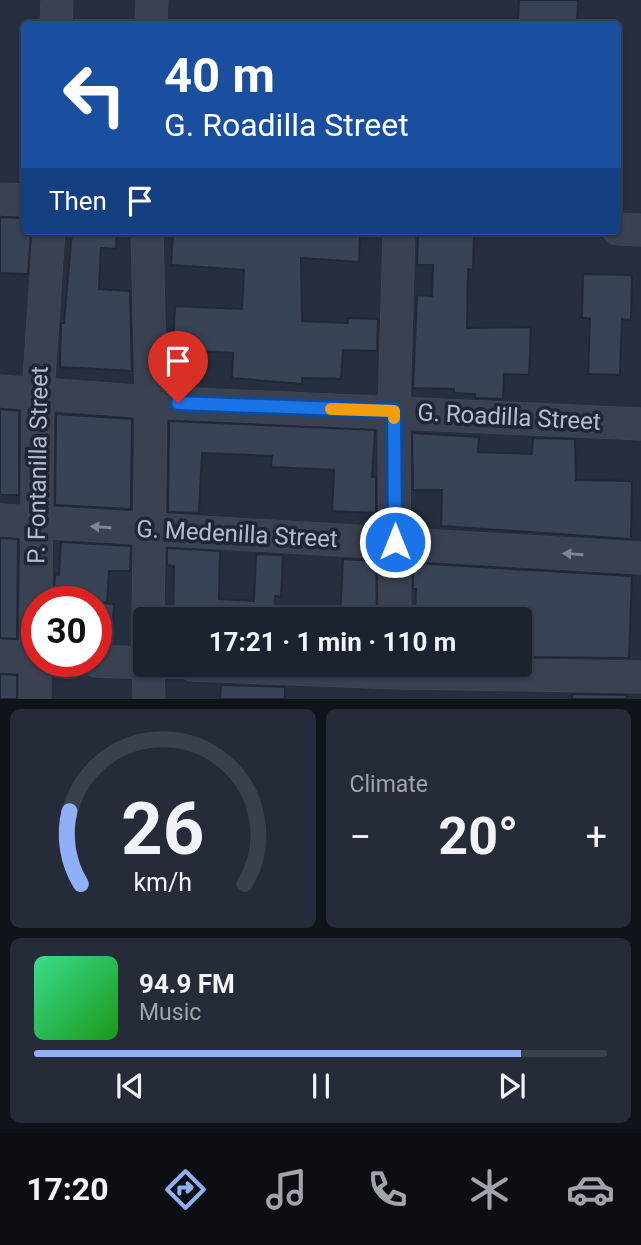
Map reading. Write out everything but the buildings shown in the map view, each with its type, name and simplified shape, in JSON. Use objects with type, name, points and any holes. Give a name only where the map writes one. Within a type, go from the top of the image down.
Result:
[{"type":"street","points":[[56,21],[57,0]]},
{"type":"street","points":[[152,0],[152,21]]},
{"type":"street","points":[[0,199],[21,200]]},
{"type":"street","points":[[621,229],[641,230]]},
{"type":"street","name":"P. Fontanilla Street","points":[[36,586],[38,394],[49,235]]},
{"type":"street","points":[[147,235],[151,402],[148,607]]},
{"type":"street","points":[[395,607],[394,411],[399,235]]},
{"type":"street","name":"G. Roadilla Street","points":[[0,391],[151,402],[641,424]]},
{"type":"street","name":"G. Medenilla Street","points":[[0,520],[641,558]]},
{"type":"street","points":[[0,656],[21,657]]},
{"type":"street","points":[[112,662],[133,663]]},
{"type":"street","name":"P. Fontanilla Street","points":[[35,677],[35,699]]},
{"type":"street","points":[[148,677],[149,699]]},
{"type":"street","points":[[366,677],[641,677]]},
{"type":"slow traffic","points":[[331,409],[394,411],[394,418]]},
{"type":"route","points":[[178,403],[394,411],[395,542]]}]
